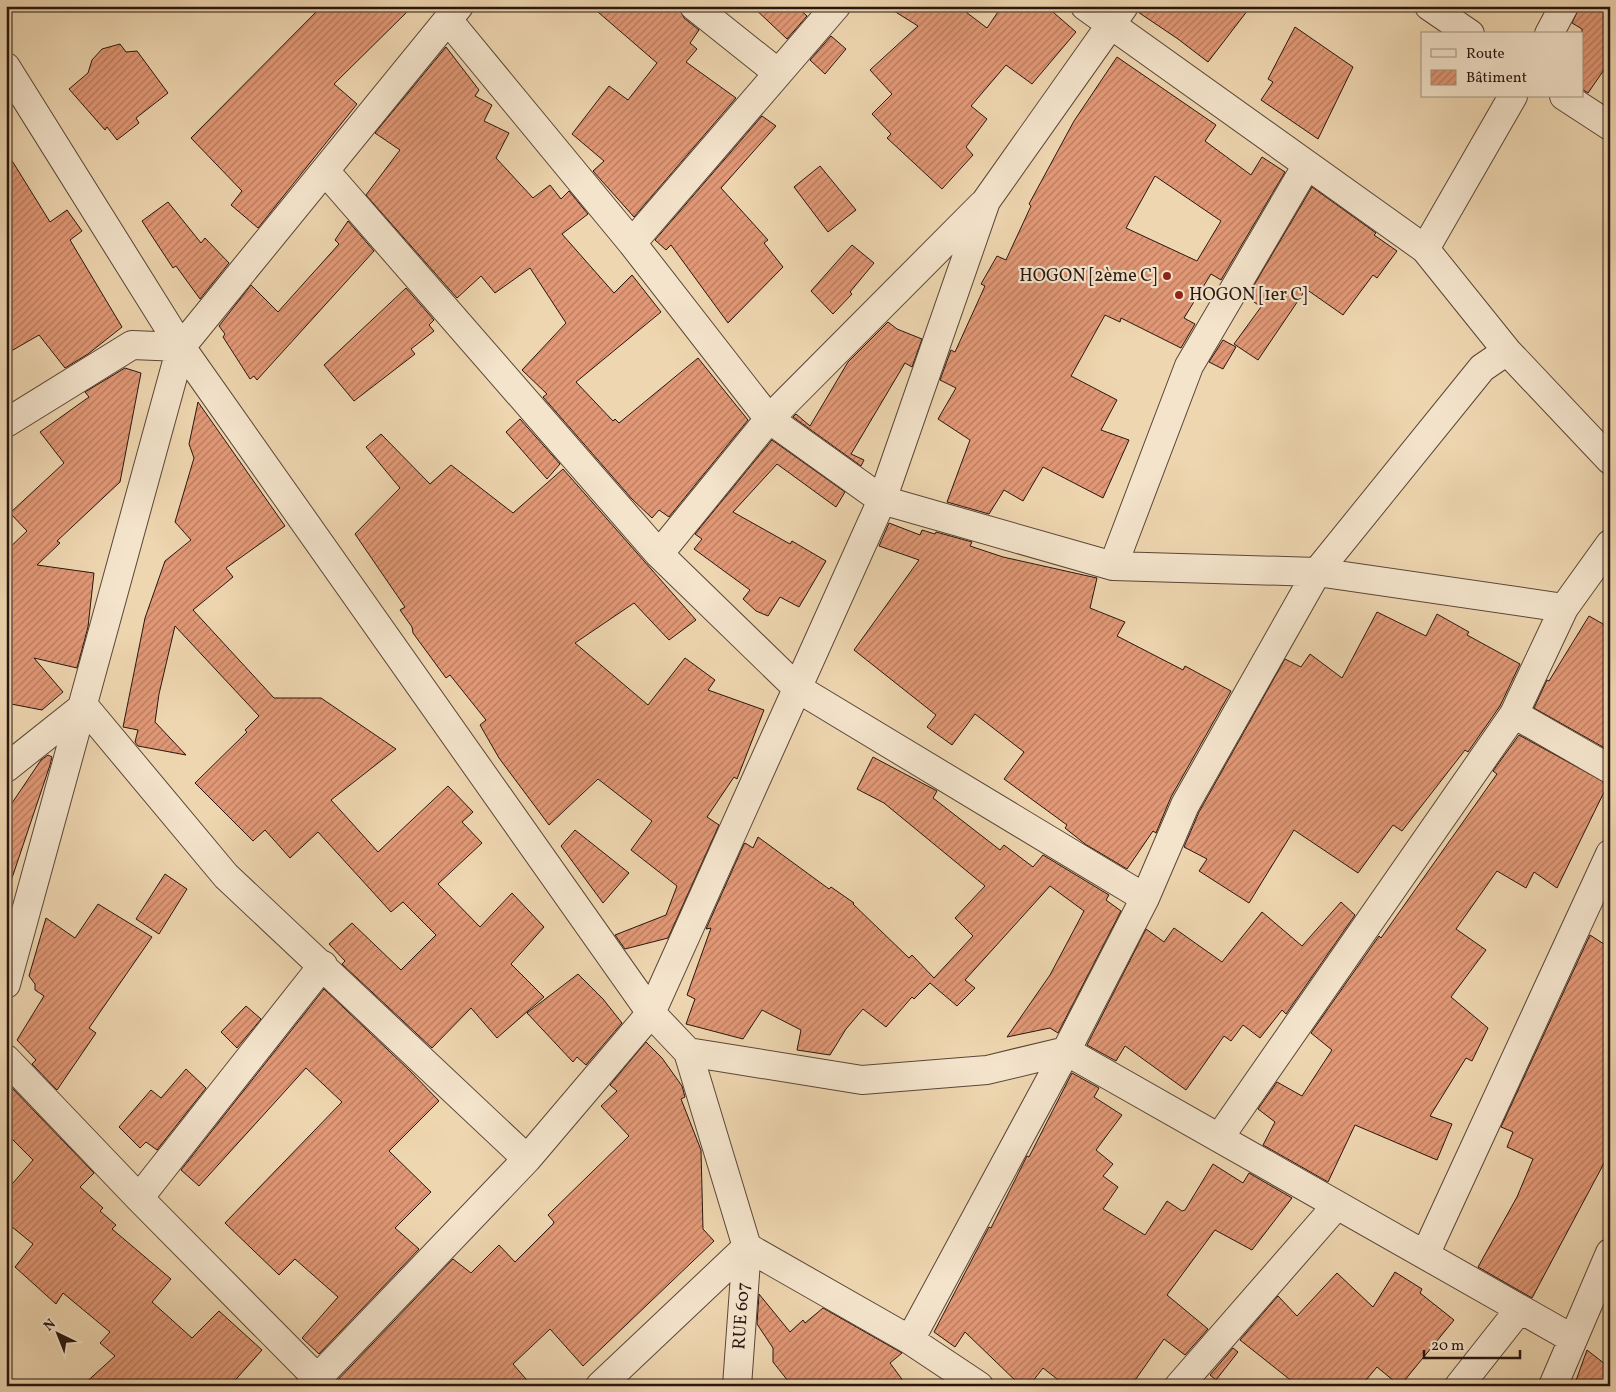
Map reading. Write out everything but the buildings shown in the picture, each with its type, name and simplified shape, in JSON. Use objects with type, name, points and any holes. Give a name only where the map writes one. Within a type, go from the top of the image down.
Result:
[{"type":"street","points":[[694,6],[778,73]]},
{"type":"street","points":[[632,243],[836,6]]},
{"type":"street","points":[[1085,6],[1118,16],[1307,165],[1425,249],[1507,351],[1610,460]]},
{"type":"street","points":[[1429,6],[1467,32]]},
{"type":"street","points":[[1549,32],[1564,6]]},
{"type":"street","points":[[6,984],[84,706],[181,347],[326,172],[454,13],[769,419],[882,500],[1113,566],[1317,572],[1564,608]]},
{"type":"street","points":[[659,554],[769,419],[986,201],[1118,16]]},
{"type":"street","points":[[6,67],[181,347],[651,1013],[688,1052],[747,1247],[910,1340],[979,1386]]},
{"type":"street","points":[[1425,249],[1512,98]]},
{"type":"street","points":[[1567,98],[1610,126]]},
{"type":"street","points":[[1113,566],[1189,366],[1307,165]]},
{"type":"street","points":[[326,172],[659,554],[797,688],[1145,898]]},
{"type":"street","points":[[6,1060],[313,1382],[528,1159],[651,1013],[882,500],[986,201]]},
{"type":"street","points":[[6,423],[132,346],[181,347]]},
{"type":"street","points":[[910,1340],[1066,1051],[1145,898],[1185,805],[1317,572],[1482,368],[1507,351]]},
{"type":"street","points":[[1219,1138],[1514,714],[1564,608],[1610,544]]},
{"type":"street","points":[[6,768],[84,706]]},
{"type":"street","points":[[84,706],[226,876],[528,1159]]},
{"type":"street","points":[[1514,714],[1610,769]]},
{"type":"street","points":[[1424,1255],[1610,854]]},
{"type":"street","points":[[139,1198],[323,965]]},
{"type":"street","points":[[688,1052],[862,1080],[987,1070],[1066,1051],[1573,1339]]},
{"type":"street","points":[[1179,1386],[1336,1205]]},
{"type":"street","points":[[600,1386],[747,1247]]},
{"type":"street","name":"RUE 607","points":[[737,1386],[747,1247]]},
{"type":"street","points":[[1553,1386],[1610,1253]]},
{"type":"street","points":[[1459,1386],[1519,1310]]},
{"type":"place","name":"HOGON [2ème C]","points":[[1167,276]]},
{"type":"place","name":"HOGON [1er C]","points":[[1179,295]]}]
